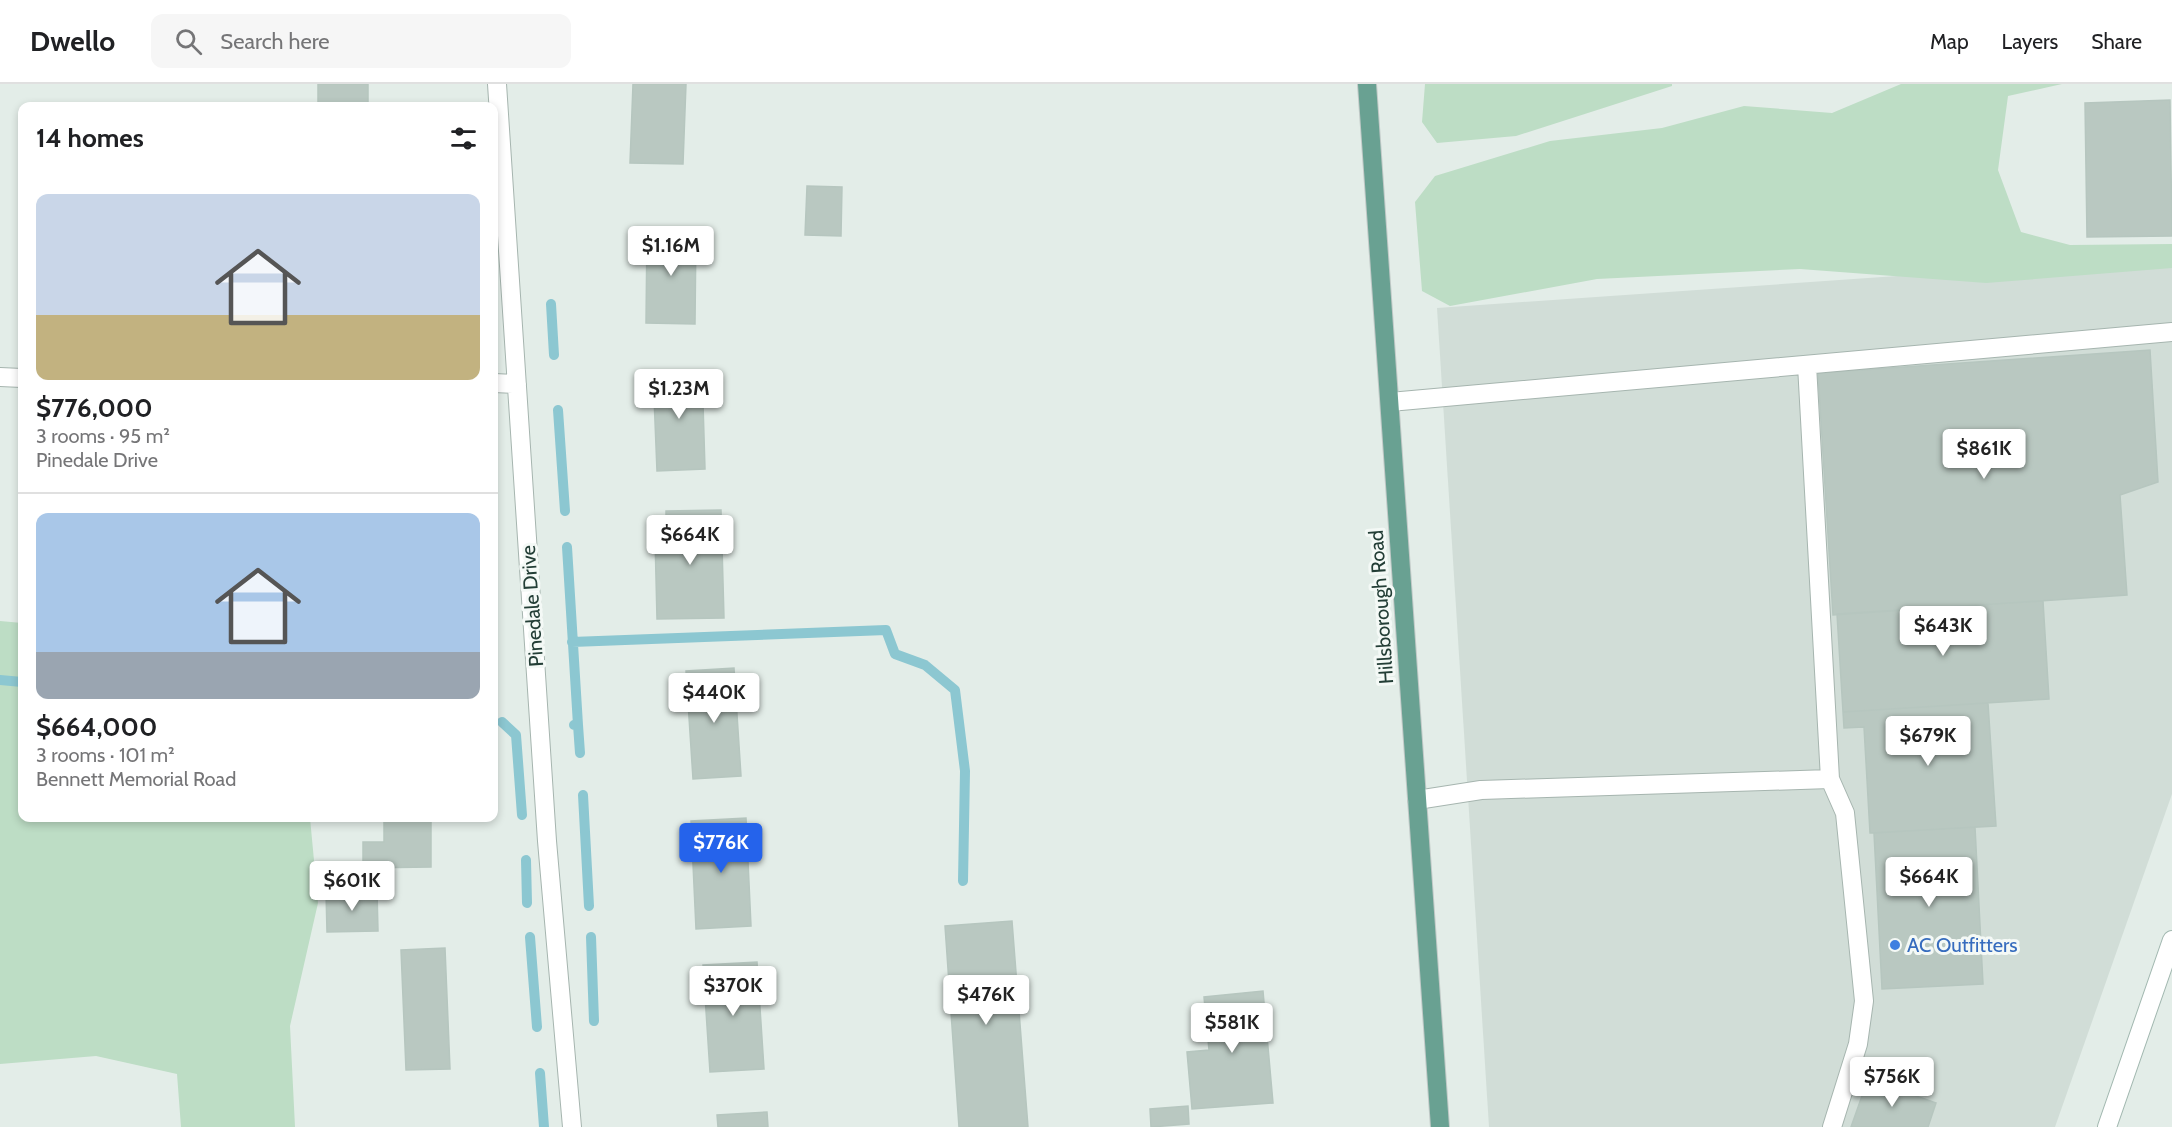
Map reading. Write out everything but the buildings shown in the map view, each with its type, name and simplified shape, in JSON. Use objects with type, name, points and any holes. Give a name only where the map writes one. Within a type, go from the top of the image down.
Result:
[{"type":"main road","name":"Hillsborough Road","points":[[1367,84],[1440,1127]]},
{"type":"street","name":"Pinedale Drive","points":[[496,84],[497,102]]},
{"type":"street","name":"Pinedale Drive","points":[[498,113],[547,841],[572,1127]]},
{"type":"street","points":[[1390,402],[2172,332]]},
{"type":"street","points":[[1807,365],[1830,779],[1845,813],[1864,1001],[1858,1044],[1832,1127]]},
{"type":"street","points":[[0,377],[18,378]]},
{"type":"street","points":[[498,383],[517,384]]},
{"type":"street","points":[[1417,800],[1481,790],[1830,779]]},
{"type":"street","points":[[2107,1127],[2172,940]]},
{"type":"shaded area","points":[[2172,257],[2172,794],[2055,1127],[1489,1127],[1437,308]]},
{"type":"green space","points":[[1425,84],[1672,84],[1672,86],[1516,136],[1437,143],[1422,122]]},
{"type":"green space","points":[[1901,84],[2062,84],[2008,96],[1998,170],[2021,232],[2070,245],[2172,244],[2172,268],[1986,283],[1800,269],[1597,279],[1450,306],[1422,291],[1415,202],[1435,176],[1550,141],[1662,128],[1744,106],[1832,113]]},
{"type":"green space","points":[[0,621],[18,623],[18,822],[310,822],[318,903],[290,1026],[295,1127],[181,1127],[177,1074],[96,1056],[0,1064]]},
{"type":"waterway","points":[[551,304],[554,355]]},
{"type":"waterway","points":[[558,410],[565,511]]},
{"type":"waterway","points":[[567,547],[578,725],[574,725]]},
{"type":"waterway","points":[[572,642],[886,630],[895,654],[925,665],[955,690],[965,771],[963,881]]},
{"type":"waterway","points":[[0,680],[18,682]]},
{"type":"waterway","points":[[502,722],[516,735],[522,815]]},
{"type":"waterway","points":[[578,725],[580,753]]},
{"type":"waterway","points":[[583,795],[589,906]]},
{"type":"waterway","points":[[526,860],[527,903]]},
{"type":"waterway","points":[[530,937],[537,1027]]},
{"type":"waterway","points":[[591,937],[594,1021]]},
{"type":"waterway","points":[[540,1073],[544,1127]]},
{"type":"place","name":"AC Outfitters","points":[[1895,945]]}]
